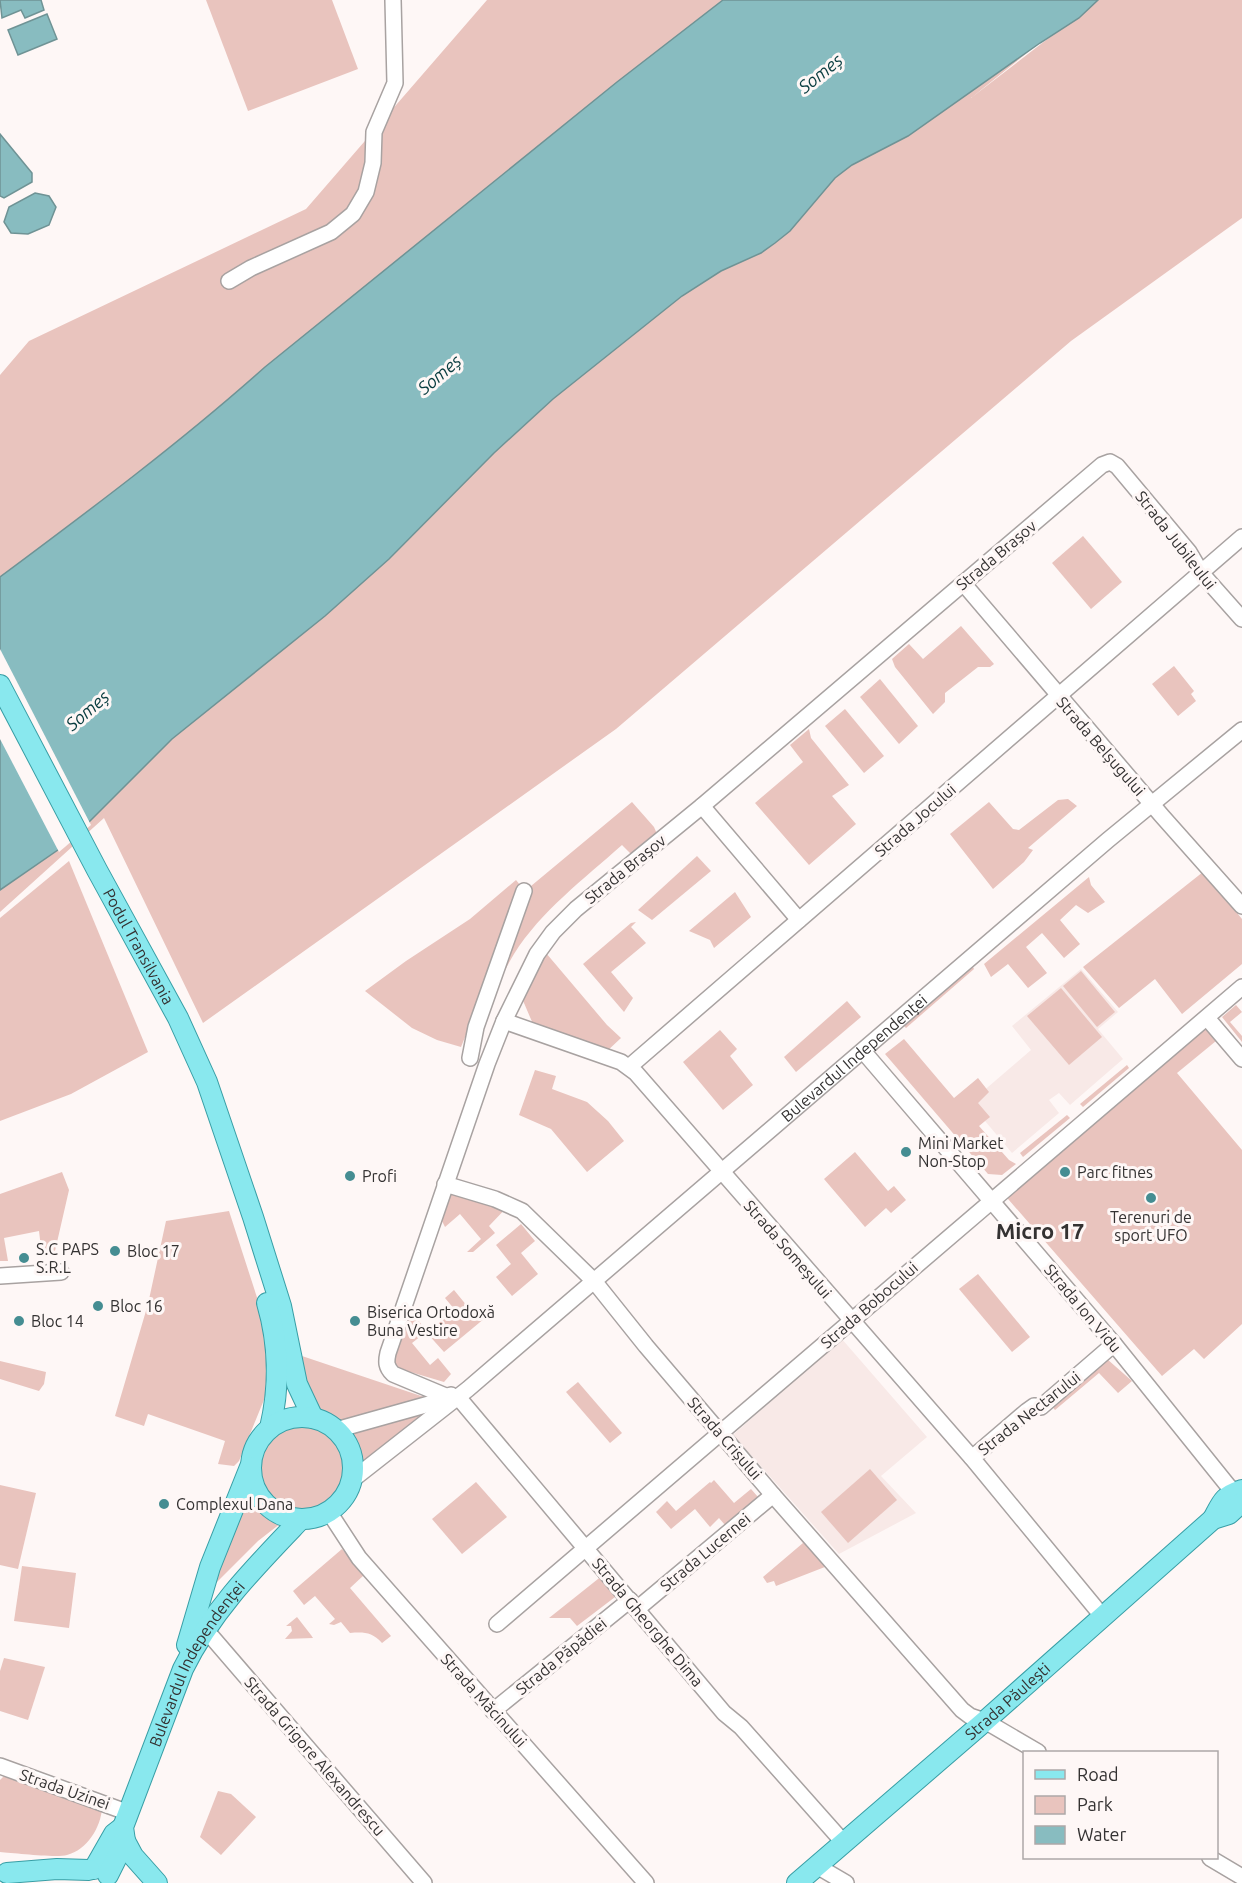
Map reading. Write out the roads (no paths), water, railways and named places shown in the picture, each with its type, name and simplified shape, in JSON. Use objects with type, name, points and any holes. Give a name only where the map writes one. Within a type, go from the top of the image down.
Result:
[{"type":"main road","name":"Podul Transilvania","points":[[0,685],[178,1018],[207,1082],[248,1219]]},
{"type":"main road","name":"Podul Transilvania","points":[[0,708],[167,1024],[197,1089],[248,1219]]},
{"type":"main road","points":[[248,1219],[281,1306],[297,1384],[313,1418]]},
{"type":"main road","points":[[248,1219],[277,1356],[277,1396],[270,1428]]},
{"type":"main road","points":[[167,1711],[210,1567],[257,1444],[270,1428],[290,1418],[313,1418],[325,1422],[346,1442],[352,1457],[352,1480]]},
{"type":"main road","points":[[251,1464],[253,1483],[262,1500],[276,1512],[301,1519],[311,1519],[329,1512]]},
{"type":"main road","name":"Bulevardul Independenței","points":[[329,1512],[346,1495],[352,1480]]},
{"type":"main road","name":"Strada Păulești","points":[[797,1883],[1233,1504]]},
{"type":"main road","name":"Bulevardul Independenței","points":[[102,1877],[126,1827],[183,1669],[206,1629],[264,1559],[301,1519]]},
{"type":"main road","points":[[126,1827],[133,1856],[157,1883]]},
{"type":"main road","points":[[4,1873],[57,1869],[102,1877]]},
{"type":"main road","points":[[4,1873],[37,1877],[57,1883]]},
{"type":"street","points":[[229,281],[251,268],[331,232],[353,214],[366,192],[373,163],[374,132],[395,83],[393,0]]},
{"type":"street","name":"Strada Jubileului","points":[[1110,462],[1117,465],[1189,552],[1202,574],[1242,619]]},
{"type":"street","name":"Strada Brașov","points":[[458,1394],[393,1374],[386,1362],[445,1184],[504,1021],[537,954],[553,932],[576,909],[702,806],[1092,473],[1110,462]]},
{"type":"street","name":"Strada Jocului","points":[[629,1067],[1202,574],[1242,537]]},
{"type":"street","name":"Strada Belșugului","points":[[963,583],[1151,804],[1242,906]]},
{"type":"street","name":"Bulevardul Independenței","points":[[352,1480],[594,1281],[1151,804],[1242,730]]},
{"type":"street","points":[[702,806],[799,920]]},
{"type":"street","points":[[470,1058],[476,1027],[524,891]]},
{"type":"street","name":"Strada Bobocului","points":[[497,1624],[1242,987]]},
{"type":"street","points":[[1207,1018],[1242,1059]]},
{"type":"street","name":"Strada Someșului","points":[[504,1021],[609,1057],[629,1067],[972,1458],[1103,1617]]},
{"type":"street","name":"Strada Ion Vidu","points":[[863,1051],[1114,1344],[1233,1504]]},
{"type":"street","name":"Strada Crișului","points":[[445,1184],[495,1199],[522,1211],[594,1281],[773,1495],[962,1710],[1036,1751]]},
{"type":"street","points":[[0,1276],[61,1272]]},
{"type":"street","name":"Strada Nectarului","points":[[972,1458],[1027,1411],[1034,1406],[1041,1407],[1114,1344]]},
{"type":"street","name":"Bulevardul Independenței","points":[[336,1430],[458,1394]]},
{"type":"street","name":"Strada Gheorghe Dima","points":[[458,1394],[724,1713],[741,1726],[844,1843]]},
{"type":"street","name":"Strada Lucernei","points":[[633,1604],[773,1495]]},
{"type":"street","name":"Strada Măcinului","points":[[329,1512],[359,1558],[646,1883]]},
{"type":"street","name":"Strada Păpădiei","points":[[493,1711],[633,1604]]},
{"type":"street","name":"Strada Grigore Alexandrescu","points":[[206,1629],[424,1883]]},
{"type":"street","name":"Strada Uzinei","points":[[0,1766],[109,1804],[126,1827]]},
{"type":"street","points":[[1213,1859],[1242,1877]]},
{"type":"street","points":[[817,1866],[846,1883]]},
{"type":"water","points":[[0,0],[41,0],[44,10],[25,18],[21,10],[2,18]]},
{"type":"water","name":"Someș","points":[[723,0],[1098,0],[1079,18],[908,136],[852,165],[835,178],[790,231],[775,243],[761,253],[721,271],[682,296],[553,399],[494,453],[389,559],[325,616],[172,739],[68,843],[0,890],[0,577],[168,449],[265,367],[617,82]]},
{"type":"water","points":[[47,14],[57,39],[18,55],[8,30]]},
{"type":"water","points":[[0,134],[32,173],[32,182],[4,198],[0,196]]},
{"type":"water","points":[[35,193],[49,196],[56,207],[49,225],[28,234],[11,233],[4,222],[9,207]]},
{"type":"place","name":"Mini Market Non-Stop","points":[[906,1152]]},
{"type":"place","name":"Parc fitnes","points":[[1065,1172]]},
{"type":"place","name":"Profi","points":[[350,1176]]},
{"type":"place","name":"Terenuri de sport UFO","points":[[1151,1198]]},
{"type":"place","name":"Bloc 17","points":[[115,1251]]},
{"type":"place","name":"S.C PAPS S.R.L","points":[[24,1258]]},
{"type":"place","name":"Bloc 16","points":[[98,1306]]},
{"type":"place","name":"Bloc 14","points":[[19,1321]]},
{"type":"place","name":"Biserica Ortodoxă Buna Vestire","points":[[355,1321]]},
{"type":"place","name":"Complexul Dana","points":[[164,1504]]},
{"type":"district","name":"Micro 17","points":[[1040,1230]]}]
